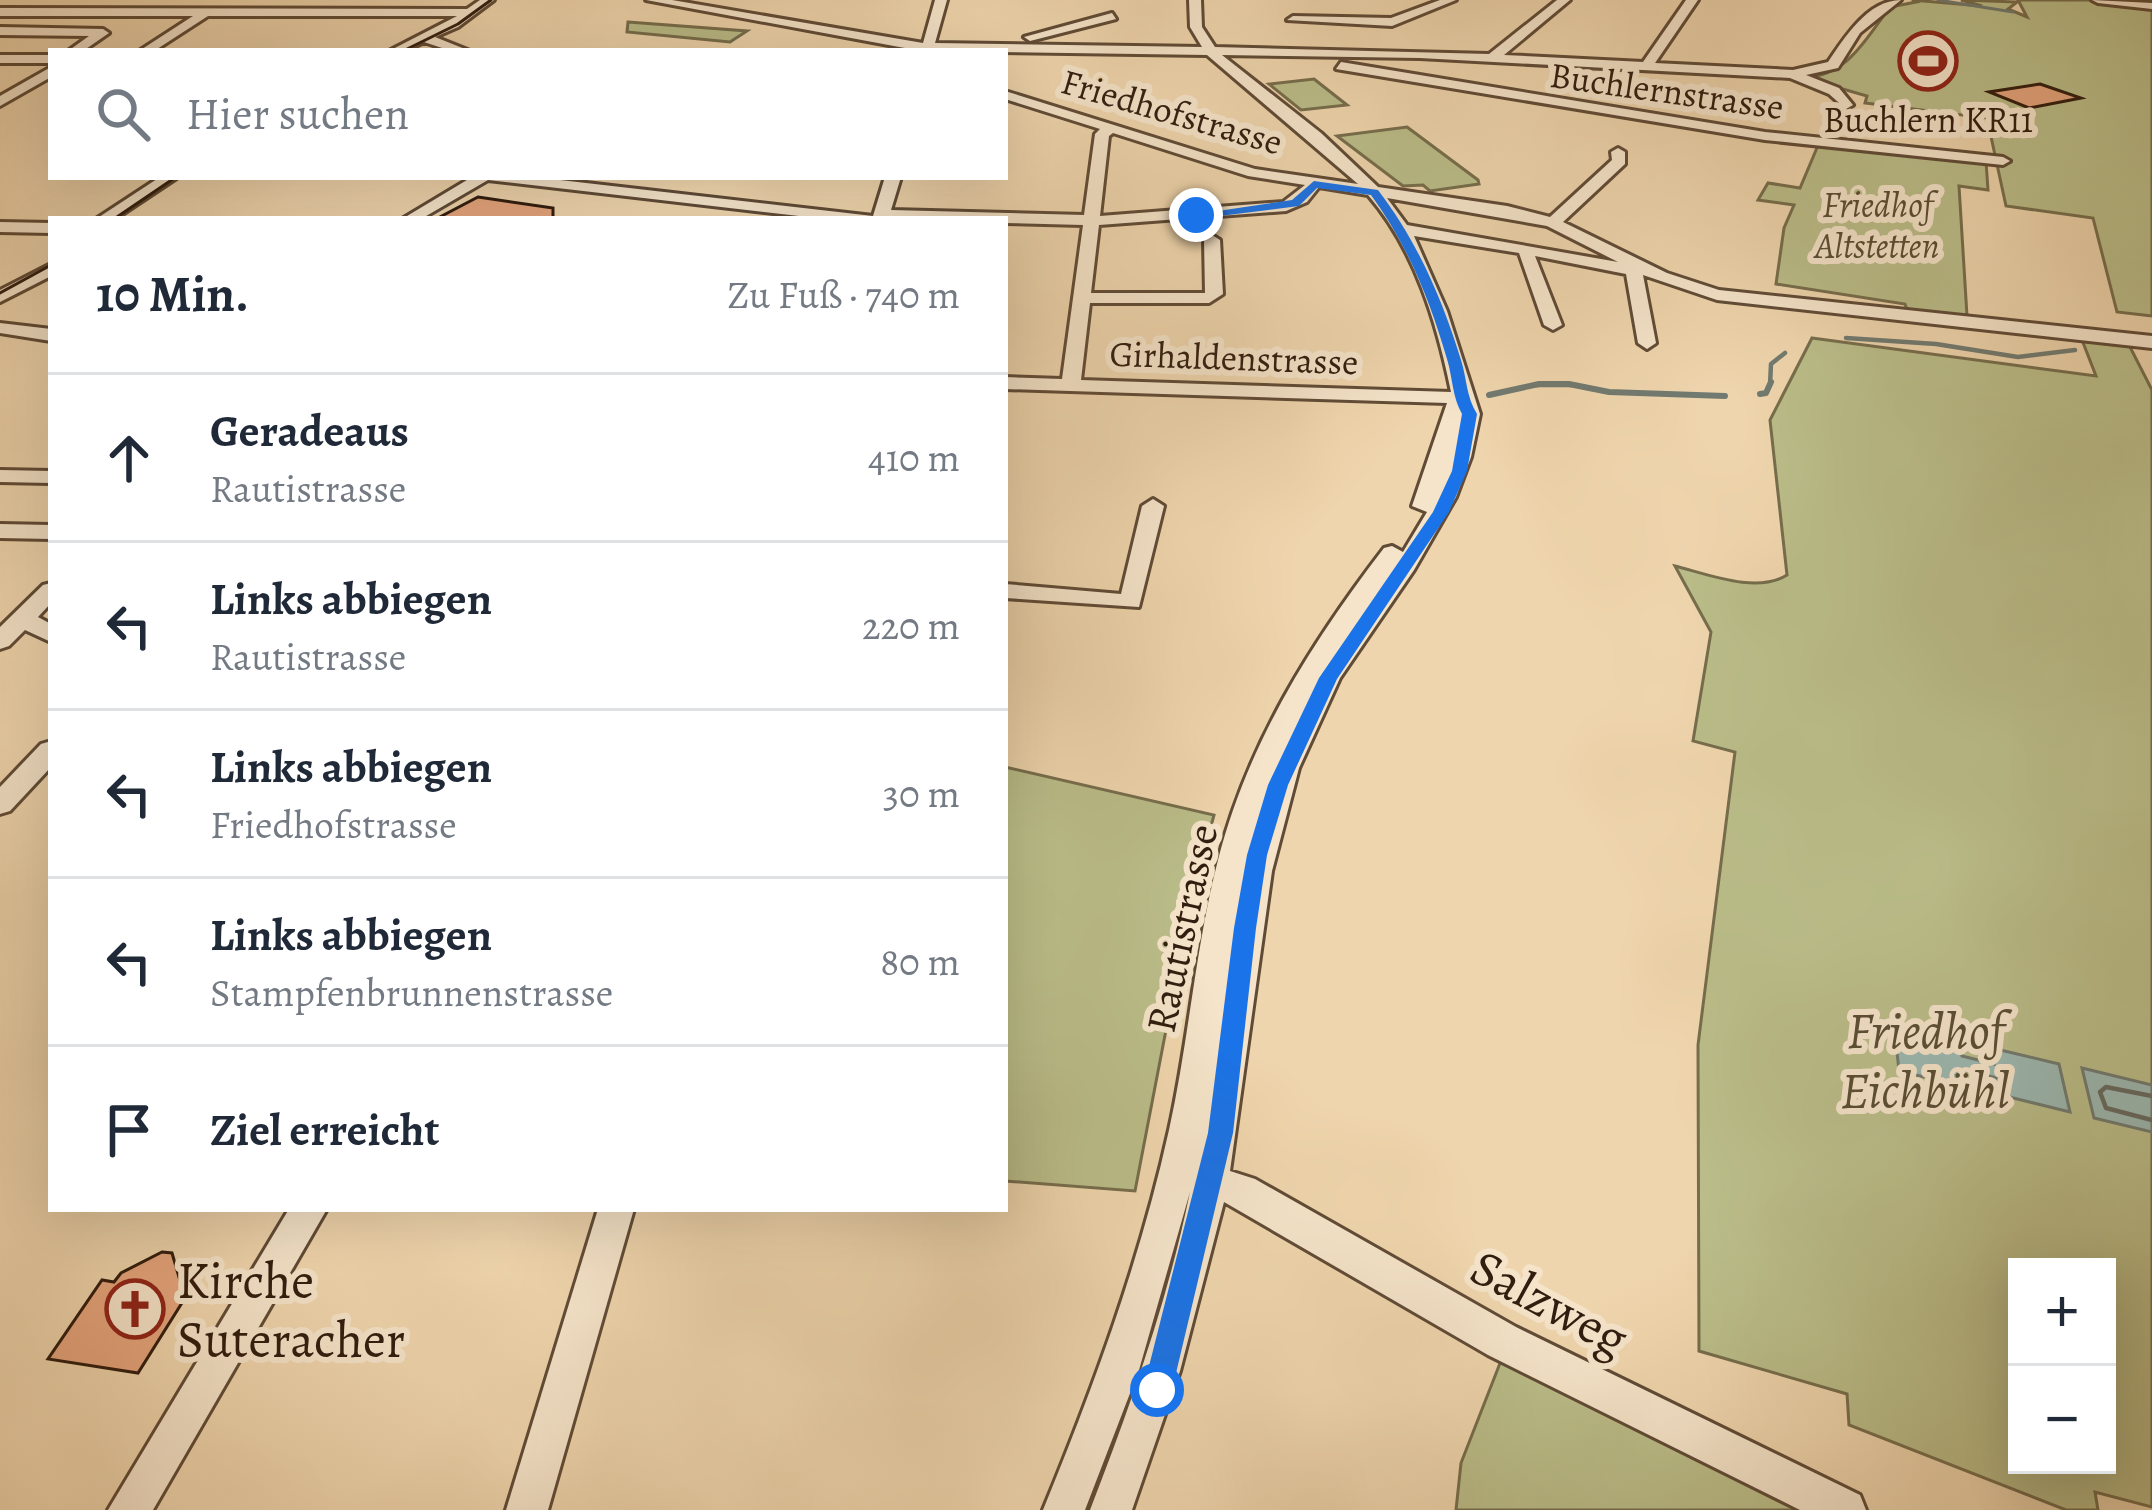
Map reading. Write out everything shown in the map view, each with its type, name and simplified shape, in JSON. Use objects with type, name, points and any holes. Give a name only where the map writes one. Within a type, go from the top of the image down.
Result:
[{"type":"street","points":[[147,13],[166,0]]},
{"type":"street","points":[[284,13],[295,0]]},
{"type":"street","points":[[419,48],[488,0]]},
{"type":"street","points":[[403,48],[430,39],[500,0]]},
{"type":"street","points":[[652,0],[921,48]]},
{"type":"street","points":[[927,48],[941,0]]},
{"type":"street","points":[[1195,0],[1196,28],[1213,54],[1374,192],[1403,230],[1456,364],[1460,398]]},
{"type":"street","points":[[1293,20],[1392,22],[1450,0]]},
{"type":"street","points":[[1493,57],[1564,0]]},
{"type":"street","points":[[1647,65],[1691,0]]},
{"type":"street","points":[[1008,48],[1493,57],[1793,74],[1833,65],[1855,32],[1895,0]]},
{"type":"street","points":[[2098,0],[2152,6]]},
{"type":"street","points":[[1292,54],[1285,35],[1293,20],[1316,2]]},
{"type":"street","points":[[0,13],[470,14]]},
{"type":"street","points":[[150,48],[206,13]]},
{"type":"street","points":[[184,27],[367,28],[389,14]]},
{"type":"street","points":[[1012,48],[1023,39],[1112,17]]},
{"type":"street","points":[[0,31],[103,33],[79,48]]},
{"type":"street","points":[[430,39],[456,48]]},
{"type":"street","name":"Buchlernstrasse","points":[[1331,54],[1341,66],[1495,95],[1779,138],[2003,161]]},
{"type":"street","points":[[0,58],[48,59]]},
{"type":"street","points":[[0,107],[48,73]]},
{"type":"street","points":[[1793,74],[1834,91],[1846,105]]},
{"type":"street","name":"Friedhofstrasse","points":[[1008,96],[1233,169],[1507,211],[1553,223],[1639,269],[1748,300],[2152,341]]},
{"type":"street","points":[[1071,385],[1102,134],[1110,129]]},
{"type":"street","points":[[1553,223],[1620,160],[1618,152]]},
{"type":"street","name":"Friedhofstrasse","points":[[1318,185],[1352,172]]},
{"type":"street","points":[[109,216],[165,180]]},
{"type":"street","points":[[133,216],[185,180]]},
{"type":"street","points":[[415,216],[478,180]]},
{"type":"street","points":[[520,180],[865,216]]},
{"type":"street","points":[[876,216],[892,180]]},
{"type":"street","points":[[1008,219],[1091,221],[1286,206],[1318,185]]},
{"type":"street","points":[[691,216],[696,200]]},
{"type":"street","points":[[0,227],[48,228]]},
{"type":"street","points":[[1403,230],[1639,269],[1647,343]]},
{"type":"street","points":[[1081,298],[1209,298],[1214,294],[1212,240]]},
{"type":"street","points":[[1528,252],[1526,258],[1553,325]]},
{"type":"street","points":[[0,281],[48,257]]},
{"type":"street","points":[[0,298],[48,271]]},
{"type":"street","points":[[0,328],[48,335]]},
{"type":"street","name":"Girhaldenstrasse","points":[[1008,383],[1460,398]]},
{"type":"street","name":"Rautistrasse","points":[[1111,1510],[1157,1390],[1192,1177],[1187,1127],[1233,858],[1263,762],[1330,636],[1431,492],[1451,412],[1460,398]]},
{"type":"street","points":[[0,476],[48,477]]},
{"type":"street","points":[[1008,590],[1131,602],[1153,506]]},
{"type":"street","points":[[0,531],[48,532]]},
{"type":"street","points":[[0,641],[48,593]]},
{"type":"street","points":[[25,620],[48,632]]},
{"type":"street","points":[[0,804],[48,753]]},
{"type":"street","name":"Rautistrasse","points":[[1064,1510],[1192,1177]]},
{"type":"street","name":"Salzweg","points":[[1192,1177],[1264,1202],[1502,1341],[1845,1510]]},
{"type":"street","points":[[129,1510],[307,1212]]},
{"type":"street","points":[[527,1510],[615,1212]]},
{"type":"green space","points":[[1912,0],[1982,6],[1961,0],[2017,2],[2008,9],[2027,17],[2018,0],[2152,0],[2152,316],[2117,312],[2093,218],[2006,206],[1987,118],[1865,103],[1867,96],[1805,78],[1845,62],[1890,7],[1916,2]]},
{"type":"green space","points":[[628,22],[747,31],[730,42],[627,32]]},
{"type":"green space","points":[[1314,79],[1347,105],[1301,110],[1269,84]]},
{"type":"green space","points":[[1407,127],[1479,184],[1430,191],[1423,185],[1403,186],[1337,136]]},
{"type":"green space","name":"Friedhof Altstetten","points":[[1819,143],[1986,161],[1988,190],[1959,186],[1967,316],[1907,310],[1905,304],[1776,284],[1784,228],[1794,205],[1758,200],[1768,183],[1800,188]]},
{"type":"green space","name":"Friedhof Eichbühl","points":[[1812,338],[2096,376],[2082,340],[2129,345],[2152,390],[2152,1507],[2095,1492],[2098,1510],[2066,1510],[1849,1425],[1847,1394],[1699,1351],[1698,1045],[1735,752],[1693,741],[1711,632],[1675,566],[1747,583],[1787,575],[1770,420]]},
{"type":"green space","points":[[1008,768],[1214,815],[1191,900],[1135,1191],[1008,1181]]},
{"type":"green space","points":[[1504,1353],[1825,1510],[1456,1510],[1461,1463]]},
{"type":"water","points":[[1894,1024],[1959,1040],[1962,1056],[1994,1064],[1992,1048],[2059,1064],[2070,1112],[2001,1095],[1997,1078],[1964,1070],[1966,1087],[1899,1071]]},
{"type":"water","points":[[2082,1068],[2152,1085],[2152,1132],[2094,1118]]},
{"type":"building","points":[[2040,84],[2081,98],[2029,108],[1989,92]]},
{"type":"building","points":[[478,197],[553,208],[553,216],[442,216]]},
{"type":"building","name":"Kirche Suteracher","points":[[162,1252],[172,1253],[185,1298],[138,1373],[48,1359],[102,1280],[114,1282],[121,1273]]},
{"type":"waterway","points":[[1938,0],[2013,12]]},
{"type":"waterway","points":[[2108,0],[2127,2]]},
{"type":"waterway","points":[[1846,338],[1936,344],[2018,357],[2075,350]]},
{"type":"waterway","points":[[1770,384],[1771,364],[1785,353]]},
{"type":"waterway","points":[[1760,394],[1770,384]]},
{"type":"waterway","points":[[1489,395],[1534,385]]},
{"type":"waterway","points":[[1534,385],[1574,385]]},
{"type":"waterway","points":[[1534,385],[1574,385]]},
{"type":"waterway","points":[[1574,385],[1609,392],[1725,396]]},
{"type":"tram line","points":[[409,48],[458,24],[491,0]]},
{"type":"tram line","points":[[118,216],[172,180]]},
{"type":"tram line","points":[[0,293],[48,267]]},
{"type":"place","name":"Buchlern KR11","points":[[1928,61]]},
{"type":"place","name":"Kirche Suteracher","points":[[135,1309]]},
{"type":"route","points":[[1157,1390],[1220,1133],[1257,855],[1278,785],[1328,678],[1441,512],[1459,471],[1470,414],[1460,398],[1456,364],[1426,282],[1403,230],[1374,192],[1314,184],[1295,203],[1196,215]]}]
